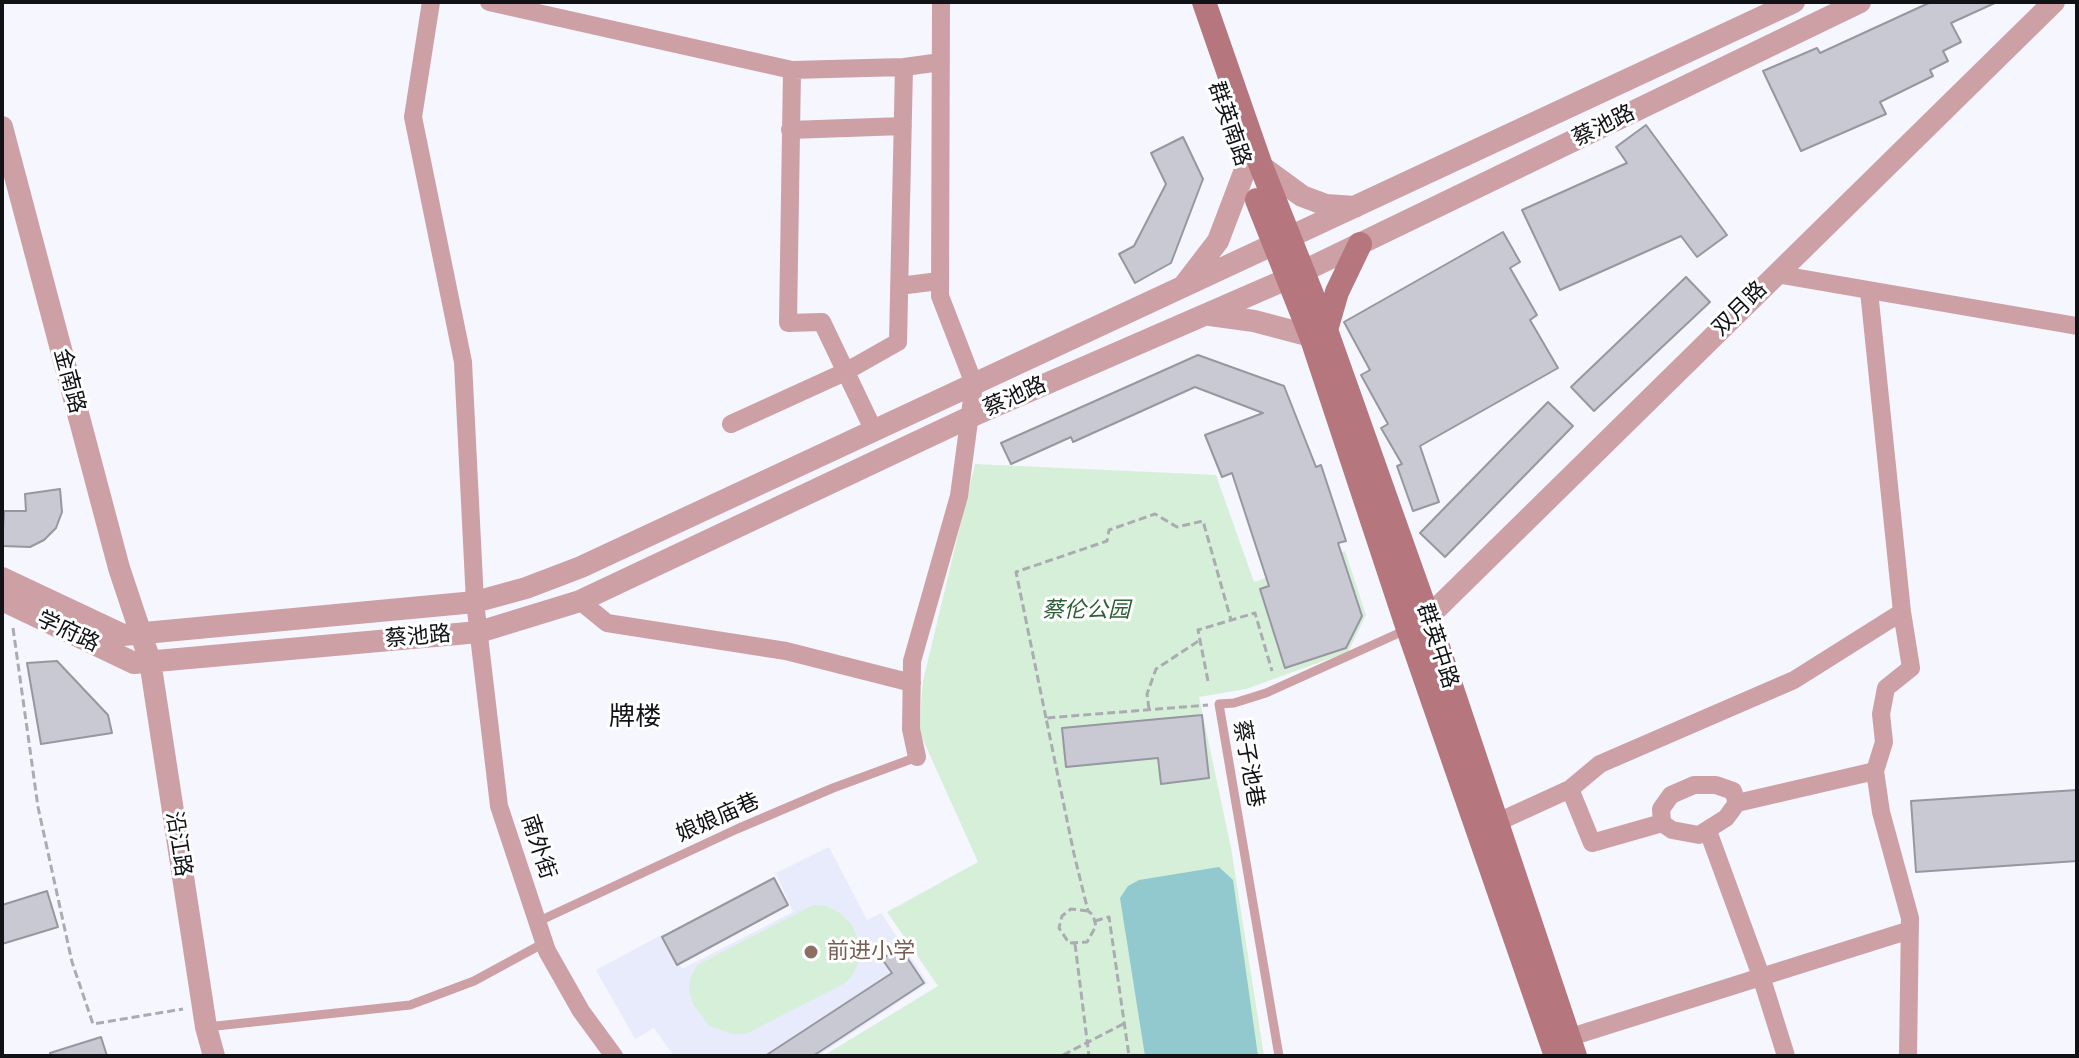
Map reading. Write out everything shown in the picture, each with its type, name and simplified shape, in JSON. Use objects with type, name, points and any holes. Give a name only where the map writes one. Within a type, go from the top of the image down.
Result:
[{"type":"main road","name":"群英南路","points":[[1187,2],[1282,243]]},
{"type":"main road","name":"群英南路","points":[[1204,2],[1253,168]]},
{"type":"main road","name":"群英中路","points":[[1282,243],[1319,333],[1563,1048]]},
{"type":"main road","points":[[1319,333],[1360,244]]},
{"type":"street","name":"南外街","points":[[431,2],[413,117],[463,362],[475,602],[499,806],[544,943],[581,1011],[614,1056]]},
{"type":"street","points":[[489,2],[792,70],[904,67],[941,62]]},
{"type":"street","points":[[917,757],[911,729],[912,661],[959,496],[974,384],[940,296],[941,2]]},
{"type":"street","name":"蔡池路","points":[[131,634],[475,602],[526,588],[581,567],[1794,2]]},
{"type":"street","name":"蔡池路","points":[[142,662],[479,632],[580,601],[970,417],[1295,276],[1860,2]]},
{"type":"street","name":"双月路","points":[[1418,623],[2054,2]]},
{"type":"street","points":[[731,424],[845,372],[898,342],[904,67]]},
{"type":"street","points":[[792,70],[788,323],[822,322],[874,431]]},
{"type":"street","points":[[790,130],[903,126]]},
{"type":"street","name":"金南路","points":[[2,127],[119,568],[131,634]]},
{"type":"street","name":"金南路","points":[[2,156],[131,634]]},
{"type":"street","points":[[1182,288],[1218,241],[1253,168],[1302,196],[1326,205],[1357,207]]},
{"type":"street","points":[[1776,274],[2077,326]]},
{"type":"street","points":[[899,286],[939,281]]},
{"type":"street","points":[[1869,291],[1902,612],[1911,668],[1886,688],[1881,714],[1884,742],[1875,771],[1881,812],[1910,918],[1908,1056]]},
{"type":"street","points":[[1205,315],[1319,333]]},
{"type":"street","name":"学府路","points":[[2,578],[131,634]]},
{"type":"street","points":[[580,601],[607,623],[786,651],[912,683]]},
{"type":"street","name":"学府路","points":[[6,602],[142,662]]},
{"type":"street","points":[[1487,827],[1570,789],[1600,764],[1794,680],[1902,612]]},
{"type":"street","name":"沿江路","points":[[131,634],[142,662],[203,1056]]},
{"type":"street","points":[[1662,823],[1672,830],[1699,835],[1726,818],[1737,803],[1875,771]]},
{"type":"street","points":[[1662,823],[1661,809],[1671,795],[1694,785],[1716,785],[1733,791],[1737,803]]},
{"type":"street","points":[[1570,789],[1592,843],[1662,823]]},
{"type":"street","points":[[1708,831],[1761,976],[1786,1056]]},
{"type":"street","points":[[1563,1048],[1761,976],[1910,930]]},
{"type":"street","name":"沿江路","points":[[199,1021],[214,1056]]},
{"type":"lane","name":"蔡子池巷","points":[[1279,1056],[1219,704],[1234,703],[1266,693],[1418,623]]},
{"type":"lane","name":"娘娘庙巷","points":[[537,922],[737,829],[833,788],[917,757]]},
{"type":"lane","points":[[199,1021],[410,1005],[474,981],[544,943]]},
{"type":"path","points":[[1088,911],[1071,909],[1059,922],[1065,939],[1075,944],[1087,942],[1092,938],[1095,921],[1088,911],[1016,572],[1107,541],[1109,530],[1155,514],[1177,527],[1203,521],[1231,620]]},
{"type":"path","points":[[6,602],[38,807],[72,962],[93,1024],[199,1021]]},
{"type":"path","points":[[1208,681],[1198,630],[1255,613],[1272,671]]},
{"type":"path","points":[[1149,709],[1147,694],[1156,669],[1200,640]]},
{"type":"path","points":[[1046,718],[1219,704]]},
{"type":"path","points":[[1095,921],[1109,917],[1129,1056]]},
{"type":"path","points":[[1075,944],[1089,1056]]},
{"type":"path","points":[[1063,1055],[1125,1023]]},
{"type":"shaded area","name":"前进小学","points":[[829,847],[867,920],[881,913],[928,983],[818,1056],[674,1056],[654,1028],[635,1039],[596,970],[663,934],[682,969],[793,912],[776,873]]},
{"type":"green space","name":"蔡伦公园","points":[[975,464],[1216,475],[1254,582],[1345,551],[1366,615],[1348,652],[1246,689],[1199,697],[1231,848],[1264,1056],[823,1056],[938,986],[887,912],[978,862],[919,731],[923,681]]},
{"type":"green space","points":[[813,905],[827,906],[851,923],[860,944],[861,956],[853,974],[845,983],[746,1034],[733,1034],[709,1026],[693,1004],[689,991],[690,979],[697,965]]},
{"type":"water","points":[[1219,867],[1233,880],[1258,1056],[1145,1056],[1120,898],[1128,886],[1139,880]]},
{"type":"building","points":[[1931,2],[1997,2],[1951,23],[1961,42],[1943,51],[1948,61],[1930,70],[1933,76],[1880,102],[1886,114],[1801,151],[1763,71],[1817,48],[1820,53]]},
{"type":"building","points":[[1646,125],[1727,235],[1697,257],[1681,236],[1560,290],[1522,210],[1627,163],[1616,147]]},
{"type":"building","points":[[1183,137],[1203,179],[1171,263],[1135,283],[1119,254],[1134,246],[1166,184],[1151,153]]},
{"type":"building","points":[[1503,232],[1520,262],[1510,268],[1537,315],[1530,320],[1558,368],[1420,446],[1439,502],[1413,511],[1397,466],[1402,464],[1381,428],[1388,424],[1361,375],[1370,370],[1344,322]]},
{"type":"building","points":[[1686,277],[1710,302],[1594,411],[1571,387]]},
{"type":"building","points":[[1198,355],[1284,386],[1316,467],[1321,465],[1346,541],[1338,543],[1362,616],[1346,648],[1285,668],[1260,589],[1269,586],[1232,473],[1222,477],[1205,435],[1263,413],[1195,387],[1073,442],[1071,437],[1011,464],[1001,443]]},
{"type":"building","points":[[1548,402],[1573,426],[1445,557],[1420,533]]},
{"type":"building","points":[[60,489],[62,512],[56,528],[44,540],[30,547],[2,546],[4,511],[26,511],[25,494]]},
{"type":"building","points":[[57,661],[108,715],[112,733],[41,744],[27,663]]},
{"type":"building","points":[[1202,715],[1209,778],[1161,784],[1158,758],[1066,767],[1062,728]]},
{"type":"building","points":[[2077,790],[2077,861],[1916,872],[1911,801]]},
{"type":"building","points":[[774,878],[788,905],[677,965],[662,937]]},
{"type":"building","points":[[47,891],[58,927],[2,944],[2,905]]},
{"type":"building","points":[[900,947],[924,983],[813,1056],[765,1056],[892,973],[882,959]]},
{"type":"building","points":[[101,1037],[107,1056],[50,1056],[50,1053]]},
{"type":"place","name":"前进小学","points":[[811,952]]},
{"type":"district","name":"牌楼","points":[[635,718]]}]
